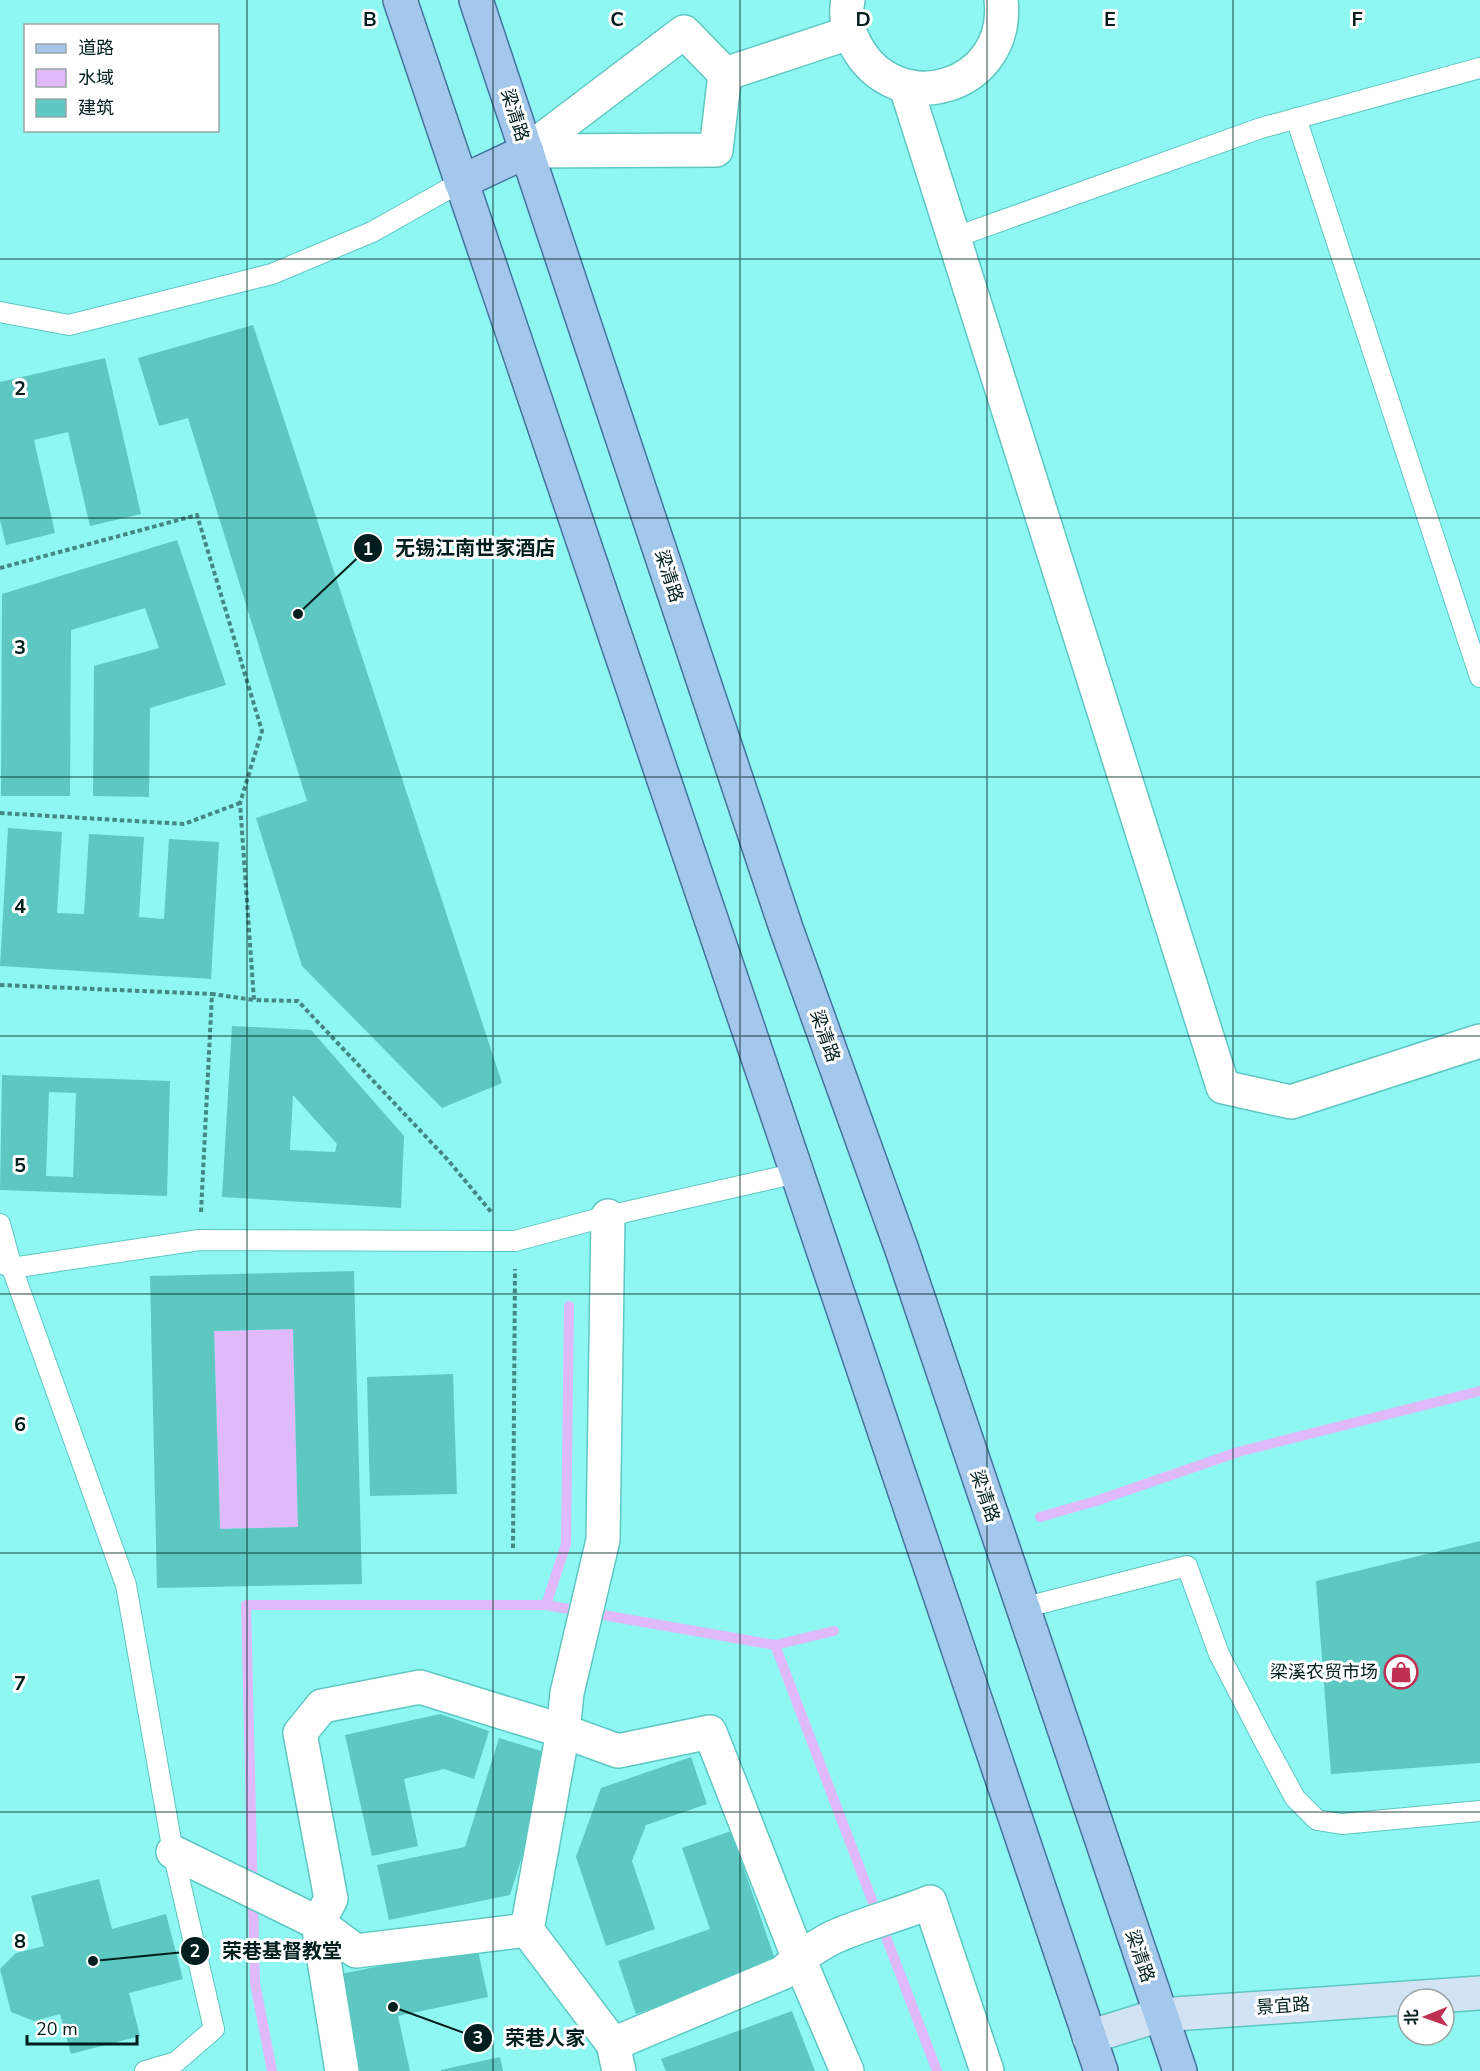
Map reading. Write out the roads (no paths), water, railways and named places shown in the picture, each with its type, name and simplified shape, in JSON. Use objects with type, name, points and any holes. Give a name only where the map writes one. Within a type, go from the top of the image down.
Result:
[{"type":"main road","points":[[400,0],[1101,2071]]},
{"type":"main road","name":"梁清路","points":[[476,0],[786,928],[902,1250],[1180,2071]]},
{"type":"main road","points":[[461,182],[527,151]]},
{"type":"street","points":[[848,0],[846,8],[849,33],[862,57],[881,76],[906,87],[933,89],[959,81],[981,65],[996,42],[1003,16],[1001,0]]},
{"type":"street","points":[[527,151],[684,32],[725,74]]},
{"type":"street","points":[[725,74],[849,33]]},
{"type":"street","points":[[527,151],[716,150],[725,74]]},
{"type":"street","points":[[906,87],[1223,1087],[1291,1102],[1480,1041]]},
{"type":"street","points":[[608,1216],[603,1540],[567,1694],[563,1731],[527,1930],[616,2057],[782,1973],[839,1934],[930,1902],[987,2071]]},
{"type":"street","points":[[342,2071],[318,1923],[331,1899],[300,1733],[322,1706],[420,1687],[563,1731],[618,1751],[710,1732],[847,2071]]},
{"type":"street","points":[[187,1859],[318,1923],[356,1951],[527,1930]]},
{"type":"street","name":"景宜路","points":[[1089,2037],[1160,2014],[1480,1993]]},
{"type":"lane","points":[[954,238],[1261,128],[1480,68]]},
{"type":"lane","points":[[1296,118],[1480,677]]},
{"type":"lane","points":[[0,312],[69,325],[272,274],[372,232],[461,182]]},
{"type":"lane","points":[[6,1265],[199,1240],[515,1241],[608,1216],[797,1173]]},
{"type":"lane","points":[[0,1224],[6,1265],[126,1585],[187,1859],[214,2030],[178,2067],[145,2071]]},
{"type":"lane","points":[[1022,1608],[1188,1566],[1219,1654],[1295,1798],[1317,1820],[1342,1824],[1480,1810]]},
{"type":"water","points":[[293,1329],[298,1527],[220,1529],[214,1331]]},
{"type":"waterway","points":[[546,1605],[566,1544],[569,1306]]},
{"type":"waterway","points":[[1040,1517],[1096,1501],[1238,1452],[1480,1391]]},
{"type":"waterway","points":[[272,2071],[255,1983],[246,1605],[546,1605],[775,1645],[937,2071]]},
{"type":"waterway","points":[[775,1645],[834,1631]]},
{"type":"place","name":"无锡江南世家酒店","points":[[298,614]]},
{"type":"place","name":"梁溪农贸市场","points":[[1401,1672]]},
{"type":"place","name":"荣巷基督教堂","points":[[93,1961]]},
{"type":"place","name":"荣巷人家","points":[[393,2007]]}]
